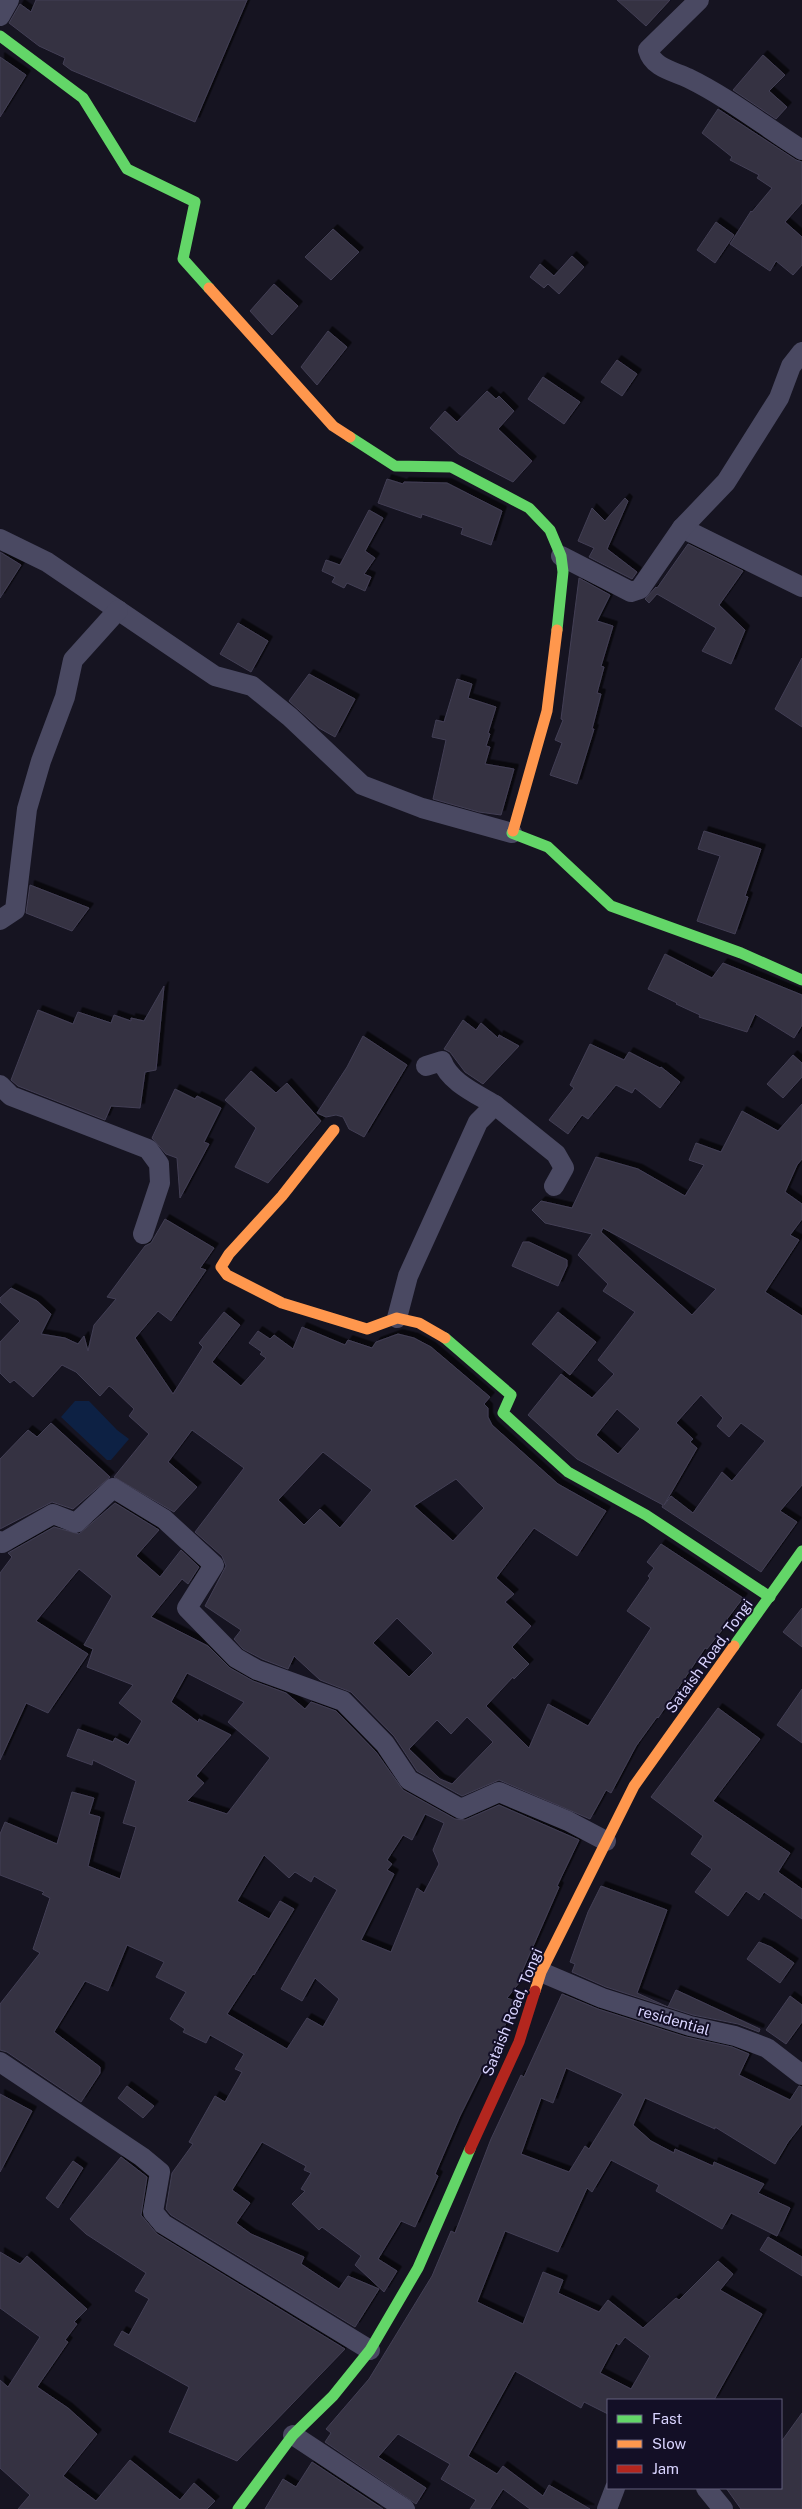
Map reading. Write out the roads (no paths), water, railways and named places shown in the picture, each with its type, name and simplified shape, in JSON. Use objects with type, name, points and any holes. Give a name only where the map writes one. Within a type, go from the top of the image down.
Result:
[{"type":"street","points":[[0,16],[9,0]]},
{"type":"street","points":[[699,0],[656,40],[648,50],[650,56],[661,67],[688,78],[738,106],[802,150]]},
{"type":"street","points":[[0,36],[83,98],[127,169],[195,202],[183,259],[333,426],[395,466],[451,467],[529,508],[550,530],[562,556],[562,582],[546,710],[512,833]]},
{"type":"street","points":[[562,556],[631,592],[640,588],[682,528],[726,482],[779,398],[791,366],[802,352]]},
{"type":"street","points":[[682,528],[802,587]]},
{"type":"street","points":[[0,538],[47,562],[215,676],[252,686],[304,728],[362,785],[422,808],[512,833],[548,847],[611,906],[741,953],[802,980]]},
{"type":"street","points":[[0,920],[15,910],[27,809],[41,761],[66,697],[73,660],[118,610]]},
{"type":"street","points":[[426,1066],[442,1061],[446,1071],[472,1091],[495,1105],[556,1154],[564,1168],[554,1186]]},
{"type":"street","points":[[0,1085],[11,1096],[148,1149],[158,1164],[160,1184],[143,1234]]},
{"type":"street","points":[[397,1318],[408,1276],[478,1122],[495,1105]]},
{"type":"street","points":[[334,1130],[282,1196],[229,1254],[221,1267],[227,1275],[282,1302],[368,1329],[397,1318],[419,1323],[440,1334],[511,1395],[503,1413],[568,1472],[646,1515],[770,1597]]},
{"type":"street","points":[[0,1541],[2,1543],[53,1514],[76,1523],[113,1488],[164,1519],[214,1565],[186,1608],[236,1658],[257,1670],[343,1701],[385,1744],[409,1780],[461,1809],[499,1792],[606,1841]]},
{"type":"street","name":"Sataish Road, Tongi","points":[[238,2509],[293,2435],[333,2396],[370,2350],[418,2268],[474,2139],[519,2042],[541,1972],[634,1786],[770,1597],[795,1573],[802,1551]]},
{"type":"street","name":"residential","points":[[541,1972],[602,1998],[690,2026],[735,2036],[767,2048],[802,2075]]},
{"type":"street","points":[[0,2062],[142,2157],[160,2172],[153,2212],[163,2224],[370,2350]]},
{"type":"street","points":[[293,2435],[405,2509]]},
{"type":"street","points":[[608,2509],[615,2489]]},
{"type":"street","points":[[707,2489],[722,2509]]},
{"type":"water","points":[[75,1401],[89,1401],[117,1430],[129,1439],[111,1460],[107,1460],[61,1417]]}]
